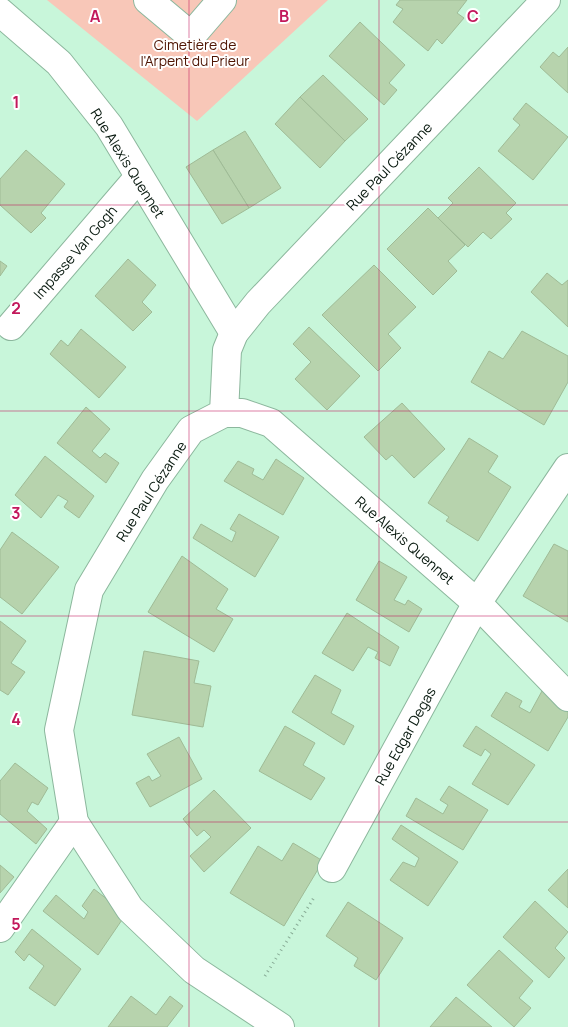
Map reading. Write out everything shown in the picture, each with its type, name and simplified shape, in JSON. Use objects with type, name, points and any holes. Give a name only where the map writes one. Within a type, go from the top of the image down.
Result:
[{"type":"street","points":[[148,0],[192,36],[222,0]]},
{"type":"street","name":"Rue Paul Cézanne","points":[[280,1027],[194,970],[130,909],[74,822],[60,730],[89,590],[155,480],[191,430],[224,413],[227,350],[234,333],[258,303],[546,0]]},
{"type":"street","name":"Rue Alexis Quennet","points":[[0,12],[59,62],[109,126],[138,178],[234,333]]},
{"type":"street","name":"Impasse Van Gogh","points":[[11,326],[138,178]]},
{"type":"street","name":"Rue Alexis Quennet","points":[[224,413],[242,413],[271,423],[478,603],[568,698]]},
{"type":"street","name":"Rue Edgar Degas","points":[[332,868],[478,603],[568,468]]},
{"type":"street","points":[[0,928],[74,822]]},
{"type":"path","points":[[246,1006],[332,868]]},
{"type":"green space","name":"Cimetière de l'Arpent du Prieur","points":[[47,0],[328,0],[197,121]]},
{"type":"building","points":[[400,0],[467,0],[457,13],[464,18],[442,44],[437,39],[428,51],[393,22],[403,9],[396,5]]},
{"type":"building","points":[[360,22],[405,65],[389,83],[397,90],[384,105],[329,56]]},
{"type":"building","points":[[568,47],[568,93],[540,67],[553,52],[559,57]]},
{"type":"building","points":[[323,75],[368,119],[345,141],[300,97]]},
{"type":"building","points":[[300,97],[345,141],[320,168],[275,124]]},
{"type":"building","points":[[526,103],[568,137],[533,180],[498,151],[520,125],[513,119]]},
{"type":"building","points":[[245,131],[281,188],[249,208],[213,150]]},
{"type":"building","points":[[26,150],[65,184],[41,213],[46,218],[31,233],[0,205],[0,179]]},
{"type":"building","points":[[213,150],[249,208],[222,224],[186,167]]},
{"type":"building","points":[[479,167],[516,203],[506,213],[512,219],[491,239],[483,232],[468,247],[438,218],[453,203],[448,198]]},
{"type":"building","points":[[428,208],[465,245],[448,261],[457,271],[433,295],[387,249]]},
{"type":"building","points":[[128,259],[156,285],[142,302],[152,312],[133,331],[95,296]]},
{"type":"building","points":[[0,261],[7,266],[0,276]]},
{"type":"building","points":[[374,265],[416,307],[388,334],[401,348],[378,371],[322,315]]},
{"type":"building","points":[[547,273],[562,285],[568,280],[568,327],[531,292]]},
{"type":"building","points":[[309,327],[360,376],[327,410],[295,379],[311,362],[293,344]]},
{"type":"building","points":[[81,329],[126,367],[99,398],[50,354],[61,340],[68,346]]},
{"type":"building","points":[[522,331],[568,356],[568,382],[544,425],[471,382],[489,351],[503,359]]},
{"type":"building","points":[[402,403],[445,449],[414,478],[392,455],[386,460],[364,437]]},
{"type":"building","points":[[86,407],[110,429],[92,451],[100,458],[105,453],[119,463],[106,483],[57,443]]},
{"type":"building","points":[[469,438],[498,456],[488,472],[511,487],[478,541],[446,521],[449,517],[428,503]]},
{"type":"building","points":[[45,456],[94,496],[79,518],[64,507],[68,501],[58,495],[41,518],[15,495]]},
{"type":"building","points":[[276,459],[304,478],[283,515],[224,481],[238,461],[254,469],[252,474],[263,480]]},
{"type":"building","points":[[239,514],[279,537],[255,577],[193,538],[201,524],[232,542],[236,532],[230,529]]},
{"type":"building","points":[[12,532],[59,567],[22,614],[0,597],[0,550]]},
{"type":"building","points":[[554,544],[568,551],[568,622],[523,596]]},
{"type":"building","points":[[182,556],[228,589],[216,609],[233,619],[214,652],[148,612]]},
{"type":"building","points":[[379,561],[407,577],[394,600],[405,605],[408,600],[422,609],[409,632],[356,600]]},
{"type":"building","points":[[347,613],[399,647],[390,666],[375,658],[378,652],[368,647],[353,671],[322,653]]},
{"type":"building","points":[[0,621],[26,641],[11,663],[25,672],[8,695],[0,690]]},
{"type":"building","points":[[144,651],[199,661],[194,683],[211,686],[203,727],[132,715]]},
{"type":"building","points":[[315,675],[341,690],[331,713],[354,726],[344,745],[292,712]]},
{"type":"building","points":[[542,691],[568,707],[568,717],[548,751],[491,716],[506,692],[522,701],[519,707],[530,713]]},
{"type":"building","points":[[285,726],[315,743],[303,765],[325,778],[311,800],[259,771]]},
{"type":"building","points":[[476,726],[535,765],[508,805],[472,784],[491,754],[485,749],[481,756],[463,746]]},
{"type":"building","points":[[179,737],[202,779],[150,807],[136,783],[149,776],[152,781],[161,776],[147,754]]},
{"type":"building","points":[[15,763],[48,788],[38,805],[32,802],[27,811],[47,829],[36,844],[0,814],[0,781]]},
{"type":"building","points":[[449,786],[488,810],[463,850],[406,816],[416,798],[443,814],[448,805],[440,800]]},
{"type":"building","points":[[214,790],[251,828],[204,872],[190,856],[211,837],[204,830],[197,836],[183,819]]},
{"type":"building","points":[[401,825],[458,862],[428,906],[390,880],[403,862],[415,867],[419,858],[392,839]]},
{"type":"building","points":[[293,843],[323,861],[284,926],[230,893],[258,846],[282,861]]},
{"type":"building","points":[[0,865],[14,877],[0,893]]},
{"type":"building","points":[[568,869],[568,908],[548,890]]},
{"type":"building","points":[[94,889],[126,914],[98,955],[43,911],[56,895],[84,919],[88,912],[82,906]]},
{"type":"building","points":[[535,901],[568,932],[555,948],[565,958],[549,978],[503,937]]},
{"type":"building","points":[[348,902],[403,938],[376,980],[354,966],[358,958],[326,936]]},
{"type":"building","points":[[32,929],[81,969],[55,1006],[29,988],[44,966],[29,954],[24,961],[15,952]]},
{"type":"building","points":[[499,950],[533,981],[519,998],[531,1008],[514,1027],[467,985]]},
{"type":"building","points":[[131,996],[156,1015],[170,996],[183,1006],[167,1027],[108,1027]]},
{"type":"building","points":[[456,997],[492,1027],[430,1027]]}]
